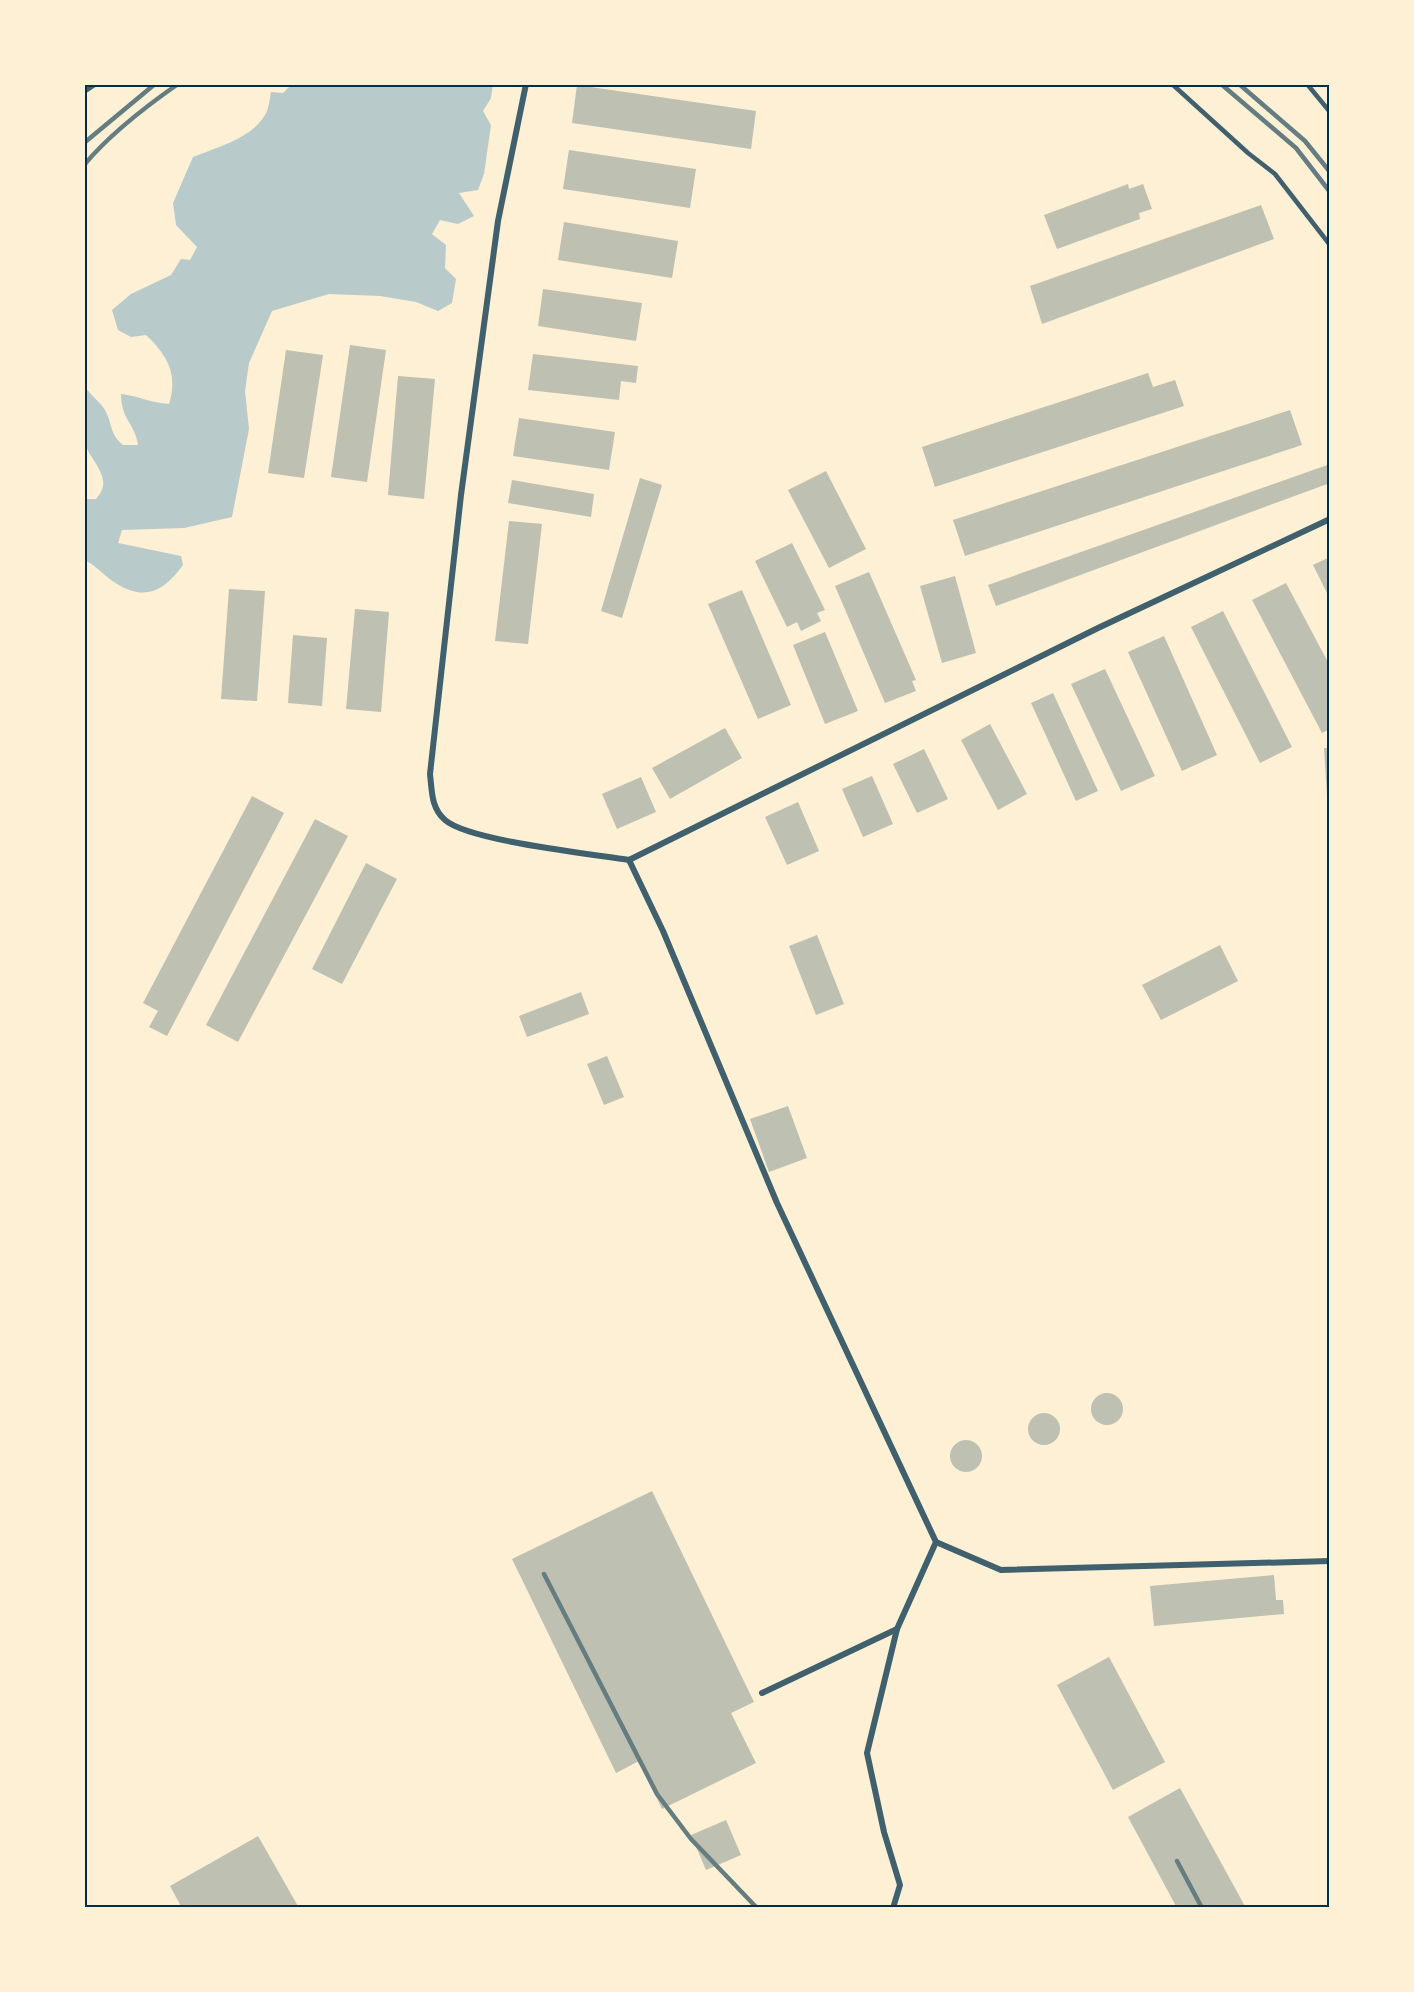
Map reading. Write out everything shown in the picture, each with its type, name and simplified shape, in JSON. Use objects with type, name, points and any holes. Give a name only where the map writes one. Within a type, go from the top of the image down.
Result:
[{"type":"street","points":[[526,84],[498,220],[461,495],[430,774],[434,804],[446,821],[474,834],[628,861],[1098,628],[1330,519]]},
{"type":"street","points":[[628,861],[663,932],[777,1203],[936,1542],[1001,1570],[1330,1561]]},
{"type":"street","points":[[893,1908],[900,1885],[884,1832],[867,1753],[897,1629],[936,1542]]},
{"type":"street","points":[[762,1693],[897,1629]]},
{"type":"lane","points":[[84,92],[96,84]]},
{"type":"lane","points":[[1172,84],[1248,153],[1275,174],[1330,245]]},
{"type":"lane","points":[[1307,84],[1330,112]]},
{"type":"shaded area","points":[[292,84],[493,84],[491,98],[483,111],[491,125],[484,174],[478,190],[459,193],[474,216],[458,224],[440,220],[432,234],[446,245],[445,268],[456,279],[452,303],[438,311],[416,302],[380,296],[329,294],[272,311],[249,363],[245,391],[249,429],[232,517],[184,528],[122,530],[118,543],[181,556],[183,565],[167,583],[159,588],[142,593],[132,591],[111,580],[84,560],[84,499],[96,499],[103,484],[99,470],[84,441],[82,422],[84,385],[103,407],[115,436],[123,445],[138,445],[134,431],[123,410],[121,394],[169,404],[172,384],[165,358],[146,335],[131,337],[118,330],[112,310],[131,294],[171,275],[181,259],[190,260],[197,247],[176,225],[173,203],[193,157],[235,140],[254,128],[267,111],[271,92],[283,93]]},
{"type":"building","points":[[577,85],[756,111],[751,149],[572,123]]},
{"type":"building","points":[[569,150],[696,169],[690,208],[563,189]]},
{"type":"building","points":[[1128,184],[1129,189],[1143,184],[1152,209],[1139,213],[1140,219],[1057,249],[1044,215]]},
{"type":"building","points":[[1261,205],[1274,239],[1042,324],[1030,286]]},
{"type":"building","points":[[564,222],[678,241],[672,278],[558,260]]},
{"type":"building","points":[[543,289],[642,303],[636,341],[538,326]]},
{"type":"building","points":[[350,345],[386,350],[367,482],[331,477]]},
{"type":"building","points":[[286,350],[323,355],[304,478],[268,473]]},
{"type":"building","points":[[533,354],[638,366],[636,383],[621,381],[619,400],[528,390]]},
{"type":"building","points":[[1148,373],[1153,387],[1175,380],[1184,406],[935,487],[922,447]]},
{"type":"building","points":[[398,376],[435,379],[424,499],[388,495]]},
{"type":"building","points":[[1290,410],[1302,445],[965,556],[953,520]]},
{"type":"building","points":[[519,418],[615,432],[609,470],[513,456]]},
{"type":"building","points":[[1330,464],[1330,483],[996,606],[988,585]]},
{"type":"building","points":[[826,471],[866,549],[829,568],[788,490]]},
{"type":"building","points":[[640,478],[662,485],[622,618],[601,611]]},
{"type":"building","points":[[512,480],[594,494],[591,517],[508,503]]},
{"type":"building","points":[[509,521],[542,524],[528,644],[495,641]]},
{"type":"building","points":[[792,543],[825,610],[817,613],[821,621],[801,631],[797,622],[787,627],[755,561]]},
{"type":"building","points":[[1330,557],[1330,599],[1313,565]]},
{"type":"building","points":[[869,572],[916,680],[912,681],[916,691],[885,703],[835,586]]},
{"type":"building","points":[[955,576],[976,653],[942,663],[920,586]]},
{"type":"building","points":[[1286,583],[1330,666],[1330,729],[1322,733],[1252,600]]},
{"type":"building","points":[[229,589],[265,591],[257,701],[221,699]]},
{"type":"building","points":[[742,590],[791,705],[758,719],[708,604]]},
{"type":"building","points":[[355,609],[389,612],[381,712],[346,709]]},
{"type":"building","points":[[1223,611],[1292,747],[1260,763],[1191,627]]},
{"type":"building","points":[[825,632],[858,711],[825,724],[793,645]]},
{"type":"building","points":[[293,635],[327,638],[322,706],[288,703]]},
{"type":"building","points":[[1164,636],[1217,755],[1182,771],[1128,652]]},
{"type":"building","points":[[1105,669],[1155,776],[1121,791],[1071,684]]},
{"type":"building","points":[[1053,693],[1098,791],[1076,801],[1031,703]]},
{"type":"building","points":[[990,724],[1027,794],[998,810],[961,740]]},
{"type":"building","points":[[725,728],[742,758],[670,799],[652,768]]},
{"type":"building","points":[[1324,748],[1330,748],[1330,810],[1328,811]]},
{"type":"building","points":[[924,749],[948,799],[917,813],[893,764]]},
{"type":"building","points":[[872,776],[893,824],[863,837],[842,789]]},
{"type":"building","points":[[641,777],[656,812],[617,829],[602,794]]},
{"type":"building","points":[[252,796],[284,813],[167,1036],[149,1027],[158,1011],[143,1003]]},
{"type":"building","points":[[798,802],[819,851],[787,865],[765,817]]},
{"type":"building","points":[[315,819],[348,836],[238,1042],[206,1025]]},
{"type":"building","points":[[366,863],[397,879],[342,984],[312,969]]},
{"type":"building","points":[[817,935],[844,1004],[816,1015],[789,946]]},
{"type":"building","points":[[1220,945],[1238,981],[1161,1020],[1142,985]]},
{"type":"building","points":[[581,992],[589,1014],[527,1037],[519,1016]]},
{"type":"building","points":[[607,1056],[624,1097],[604,1105],[587,1064]]},
{"type":"building","points":[[788,1106],[807,1158],[769,1172],[750,1119]]},
{"type":"building","points":[[1107,1393],[1119,1397],[1123,1409],[1119,1421],[1107,1425],[1095,1421],[1091,1409],[1095,1397]]},
{"type":"building","points":[[1044,1413],[1056,1417],[1060,1429],[1056,1441],[1044,1445],[1032,1441],[1028,1429],[1032,1417]]},
{"type":"building","points":[[966,1440],[978,1444],[982,1456],[978,1468],[966,1472],[954,1468],[950,1456],[954,1444]]},
{"type":"building","points":[[652,1491],[754,1702],[731,1713],[756,1763],[662,1809],[639,1761],[616,1773],[512,1559]]},
{"type":"building","points":[[1274,1575],[1276,1600],[1283,1600],[1284,1614],[1154,1626],[1150,1586]]},
{"type":"building","points":[[1109,1657],[1165,1762],[1113,1790],[1057,1685]]},
{"type":"building","points":[[1180,1788],[1246,1908],[1177,1908],[1128,1817]]},
{"type":"building","points":[[726,1820],[741,1855],[706,1870],[691,1835]]},
{"type":"building","points":[[258,1836],[299,1908],[182,1908],[170,1886]]},
{"type":"railway","points":[[84,143],[155,84]]},
{"type":"railway","points":[[84,165],[128,122],[178,84]]},
{"type":"railway","points":[[1221,84],[1296,148],[1330,192]]},
{"type":"railway","points":[[1239,84],[1305,141],[1330,172]]},
{"type":"railway","points":[[544,1574],[657,1794],[691,1839],[757,1908]]},
{"type":"railway","points":[[1177,1861],[1202,1908]]}]
